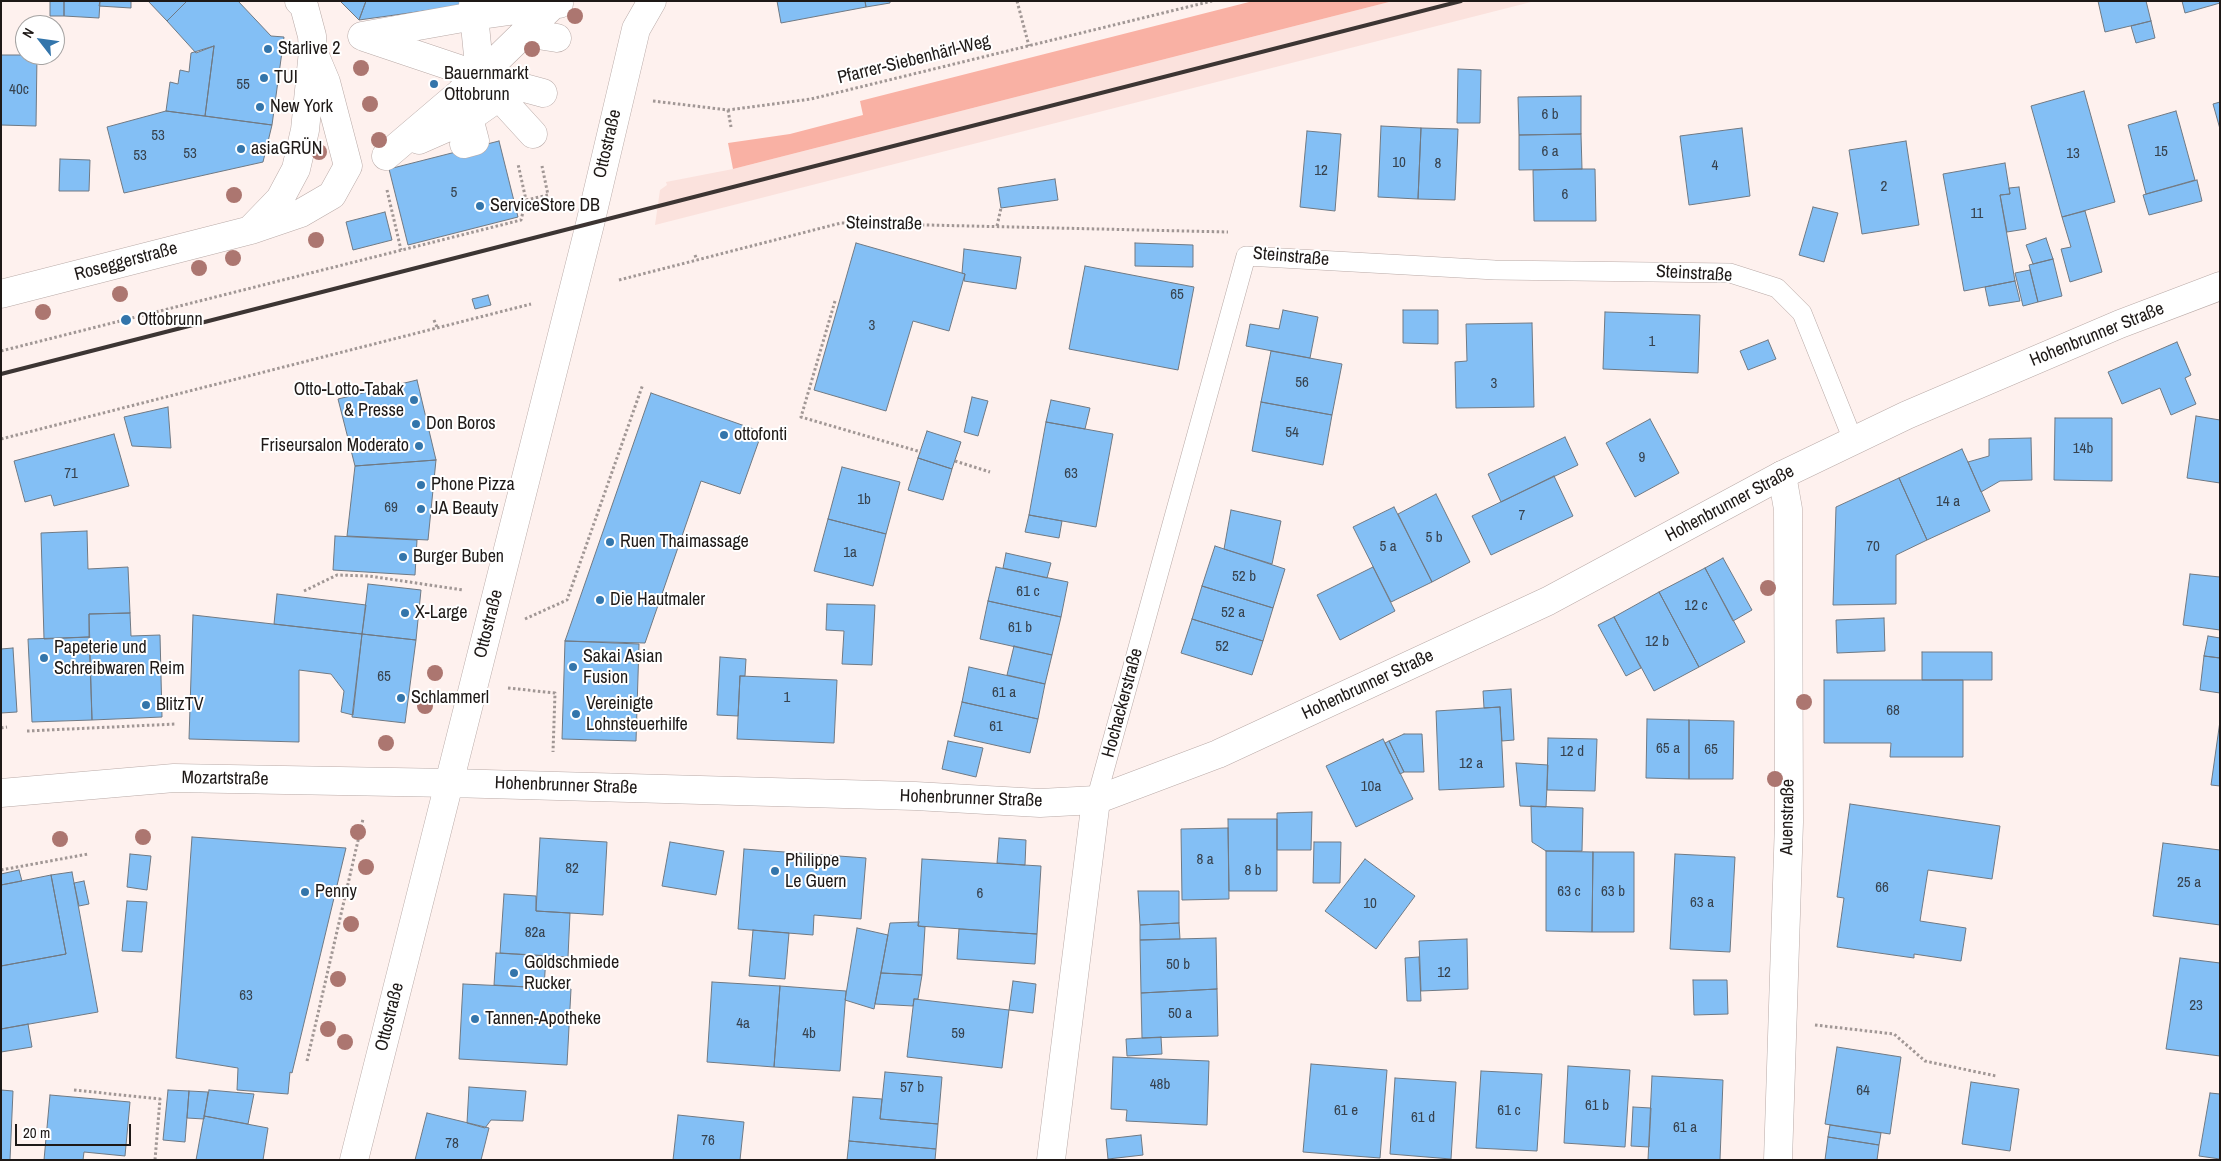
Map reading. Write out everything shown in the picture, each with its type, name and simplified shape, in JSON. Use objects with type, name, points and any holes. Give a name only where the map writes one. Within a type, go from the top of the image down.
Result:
[{"type":"street","name":"Roseggerstraße","points":[[251,230],[280,198],[296,168],[305,130],[313,51],[312,36],[304,6],[299,1]]},
{"type":"street","name":"Ottostraße","points":[[630,1],[636,29]]},
{"type":"street","name":"Ottostraße","points":[[354,1160],[590,224],[636,29],[652,1]]},
{"type":"street","points":[[533,134],[492,103],[471,84],[362,36],[474,11],[559,3]]},
{"type":"street","points":[[543,93],[492,103],[386,156],[471,84],[559,3]]},
{"type":"street","points":[[471,84],[474,11]]},
{"type":"street","points":[[525,33],[557,38]]},
{"type":"street","name":"Roseggerstraße","points":[[1,294],[251,230],[301,213],[332,195],[348,166],[326,82],[313,51]]},
{"type":"street","points":[[464,144],[475,141],[492,103]]},
{"type":"street","name":"Hohenbrunner Straße","points":[[450,783],[916,796],[1040,803],[1096,800],[1218,754],[1548,601],[1782,475],[1853,440],[2120,324],[2220,286]]},
{"type":"street","name":"Auenstraße","points":[[1778,1160],[1789,822],[1788,509],[1782,475]]},
{"type":"street","name":"Mozartstraße","points":[[1,793],[174,778],[450,783]]},
{"type":"street","name":"Hochackerstraße","points":[[1051,1160],[1096,800]]},
{"type":"lane","name":"Steinstraße","points":[[1246,256],[1495,270],[1730,273],[1740,276],[1777,288],[1802,313],[1853,440]]},
{"type":"lane","name":"Hochackerstraße","points":[[1096,800],[1246,256]]},
{"type":"path","points":[[1017,1],[1029,46]]},
{"type":"path","name":"Pfarrer-Siebenhärl-Weg","points":[[619,98],[728,110],[811,99],[1212,1]]},
{"type":"path","points":[[728,110],[731,127]]},
{"type":"path","points":[[1,351],[521,220],[526,200],[548,195]]},
{"type":"path","points":[[388,196],[402,250]]},
{"type":"path","points":[[997,226],[1001,208]]},
{"type":"path","name":"Steinstraße","points":[[619,280],[841,223],[1230,232],[1243,244],[1246,256]]},
{"type":"path","points":[[695,255],[697,260]]},
{"type":"path","points":[[836,301],[801,417],[921,452]]},
{"type":"path","points":[[1,439],[531,304]]},
{"type":"path","points":[[434,320],[437,327]]},
{"type":"path","points":[[490,618],[519,621],[567,600],[643,384]]},
{"type":"path","points":[[955,461],[990,472]]},
{"type":"path","points":[[304,591],[337,575],[369,576],[464,590]]},
{"type":"path","points":[[506,688],[555,693],[552,785]]},
{"type":"path","points":[[26,731],[176,724]]},
{"type":"path","points":[[1,728],[7,727]]},
{"type":"path","points":[[307,1062],[363,819]]},
{"type":"path","points":[[1,870],[88,854]]},
{"type":"path","points":[[1782,1022],[1894,1034],[1926,1061],[1996,1076]]},
{"type":"path","points":[[74,1090],[160,1099],[155,1160]]},
{"type":"shaded area","points":[[1253,1],[1393,1],[733,169],[728,143],[790,134],[863,115],[860,101]]},
{"type":"shaded area","points":[[1393,1],[1535,1],[655,225],[660,190],[667,185],[666,182],[733,169]]},
{"type":"building","points":[[50,1],[64,1],[64,15],[50,15]]},
{"type":"building","points":[[64,1],[100,1],[99,18],[64,15]]},
{"type":"building","points":[[100,1],[131,1],[131,8],[99,6]]},
{"type":"building","points":[[148,1],[187,1],[167,21]]},
{"type":"building","points":[[187,1],[238,1],[271,36],[284,37],[272,125],[205,116],[214,46],[196,53],[167,21]]},
{"type":"building","points":[[340,1],[366,1],[359,20]]},
{"type":"building","points":[[366,1],[496,1],[359,20]]},
{"type":"building","points":[[777,1],[865,1],[866,7],[781,23]]},
{"type":"building","points":[[865,1],[890,1],[890,3],[866,7]]},
{"type":"building","points":[[2098,1],[2146,1],[2151,21],[2105,32]]},
{"type":"building","points":[[2182,1],[2220,1],[2220,3],[2185,13]]},
{"type":"building","points":[[2151,21],[2155,38],[2136,43],[2131,26]]},
{"type":"building","points":[[214,46],[205,116],[166,111],[170,82],[178,84],[180,70],[189,72],[191,53]]},
{"type":"building","points":[[1,55],[15,55],[15,65],[37,65],[36,126],[1,125]]},
{"type":"building","points":[[1458,69],[1481,70],[1480,123],[1457,123]]},
{"type":"building","points":[[2084,91],[2115,202],[2062,217],[2031,106]]},
{"type":"building","points":[[1581,96],[1581,134],[1519,135],[1518,97]]},
{"type":"building","points":[[2220,102],[2220,129],[2213,104]]},
{"type":"building","points":[[166,111],[272,125],[263,162],[124,193],[107,127]]},
{"type":"building","points":[[2176,111],[2195,180],[2146,194],[2128,125]]},
{"type":"building","points":[[1381,126],[1421,128],[1418,199],[1378,197]]},
{"type":"building","points":[[1421,128],[1458,129],[1455,200],[1418,199]]},
{"type":"building","points":[[1742,128],[1750,196],[1689,205],[1680,136]]},
{"type":"building","points":[[1307,131],[1341,134],[1335,211],[1300,207]]},
{"type":"building","points":[[1581,134],[1582,169],[1519,170],[1519,135]]},
{"type":"building","points":[[499,141],[518,217],[408,245],[389,169]]},
{"type":"building","points":[[1906,141],[1919,225],[1862,234],[1849,150]]},
{"type":"building","points":[[60,159],[90,160],[89,191],[59,191]]},
{"type":"building","points":[[2005,163],[2010,194],[2000,195],[2015,281],[1964,291],[1943,174]]},
{"type":"building","points":[[1595,169],[1596,221],[1534,221],[1533,170]]},
{"type":"building","points":[[1055,179],[1058,200],[1001,208],[998,188]]},
{"type":"building","points":[[2197,180],[2202,201],[2149,215],[2143,195]]},
{"type":"building","points":[[2019,187],[2026,229],[2007,232],[2000,195],[2010,194],[2009,188]]},
{"type":"building","points":[[1813,207],[1838,213],[1824,262],[1799,255]]},
{"type":"building","points":[[2085,211],[2102,272],[2070,282],[2061,249],[2071,247],[2062,217]]},
{"type":"building","points":[[385,212],[392,240],[353,250],[346,222]]},
{"type":"building","points":[[2046,238],[2053,259],[2033,264],[2026,245]]},
{"type":"building","points":[[856,243],[965,274],[949,331],[913,321],[886,411],[814,390]]},
{"type":"building","points":[[1135,243],[1193,245],[1193,267],[1135,266]]},
{"type":"building","points":[[964,249],[1021,257],[1016,289],[964,281],[965,274],[962,273]]},
{"type":"building","points":[[2053,259],[2062,296],[2038,302],[2029,265]]},
{"type":"building","points":[[1085,266],[1194,287],[1178,370],[1069,349]]},
{"type":"building","points":[[2030,270],[2038,302],[2023,306],[2015,273]]},
{"type":"building","points":[[2015,281],[2020,301],[1989,306],[1985,287]]},
{"type":"building","points":[[488,295],[491,305],[475,309],[472,299]]},
{"type":"building","points":[[1283,310],[1318,317],[1310,358],[1246,346],[1250,324],[1279,329]]},
{"type":"building","points":[[1403,310],[1438,310],[1438,344],[1403,343]]},
{"type":"building","points":[[1605,312],[1700,315],[1698,373],[1603,369]]},
{"type":"building","points":[[1532,323],[1534,407],[1456,408],[1455,362],[1467,361],[1466,324]]},
{"type":"building","points":[[1768,340],[1776,359],[1748,370],[1740,351]]},
{"type":"building","points":[[2177,342],[2191,375],[2185,378],[2196,404],[2171,415],[2160,388],[2122,404],[2108,372]]},
{"type":"building","points":[[1271,351],[1342,364],[1332,415],[1261,402]]},
{"type":"building","points":[[417,380],[436,460],[355,466],[338,399]]},
{"type":"building","points":[[651,393],[762,432],[740,494],[701,481],[645,643],[565,641]]},
{"type":"building","points":[[972,397],[988,401],[978,436],[964,432]]},
{"type":"building","points":[[1051,400],[1090,408],[1085,429],[1046,422]]},
{"type":"building","points":[[1261,402],[1332,415],[1323,465],[1252,451]]},
{"type":"building","points":[[168,407],[171,448],[132,446],[124,417]]},
{"type":"building","points":[[2196,416],[2220,420],[2220,483],[2187,478]]},
{"type":"building","points":[[2055,418],[2112,418],[2112,481],[2054,480]]},
{"type":"building","points":[[1650,419],[1679,473],[1635,497],[1606,443]]},
{"type":"building","points":[[1046,422],[1113,434],[1096,527],[1029,515]]},
{"type":"building","points":[[927,431],[961,442],[952,469],[918,458]]},
{"type":"building","points":[[114,434],[129,486],[54,506],[51,495],[25,502],[14,461]]},
{"type":"building","points":[[1565,437],[1578,465],[1501,502],[1488,474]]},
{"type":"building","points":[[2031,438],[2032,480],[2000,481],[1981,492],[1968,462],[1989,456],[1989,439]]},
{"type":"building","points":[[1962,449],[1990,511],[1927,540],[1899,478]]},
{"type":"building","points":[[918,458],[952,469],[943,500],[908,490]]},
{"type":"building","points":[[436,460],[428,540],[347,536],[355,466]]},
{"type":"building","points":[[842,467],[900,482],[886,534],[828,519]]},
{"type":"building","points":[[1554,476],[1573,516],[1491,555],[1472,516]]},
{"type":"building","points":[[1899,478],[1927,540],[1896,555],[1896,604],[1833,605],[1836,507]]},
{"type":"building","points":[[1436,494],[1470,562],[1432,582],[1398,514]]},
{"type":"building","points":[[1394,507],[1432,582],[1391,602],[1353,527]]},
{"type":"building","points":[[1231,510],[1281,521],[1272,564],[1224,549]]},
{"type":"building","points":[[1029,515],[1062,521],[1059,538],[1025,532]]},
{"type":"building","points":[[828,519],[886,534],[873,586],[814,571]]},
{"type":"building","points":[[87,531],[88,569],[128,567],[130,613],[89,614],[89,637],[44,639],[41,533]]},
{"type":"building","points":[[335,536],[417,540],[415,575],[333,570]]},
{"type":"building","points":[[1215,546],[1285,569],[1273,608],[1202,586]]},
{"type":"building","points":[[1006,553],[1051,563],[1047,578],[1003,568]]},
{"type":"building","points":[[1723,558],[1752,610],[1733,621],[1705,568]]},
{"type":"building","points":[[996,567],[1068,582],[1061,617],[988,601]]},
{"type":"building","points":[[1373,567],[1395,611],[1340,640],[1317,595]]},
{"type":"building","points":[[1705,568],[1745,642],[1699,667],[1659,592]]},
{"type":"building","points":[[2190,574],[2220,577],[2220,630],[2183,625]]},
{"type":"building","points":[[368,584],[421,590],[416,640],[362,634]]},
{"type":"building","points":[[1202,586],[1273,608],[1263,641],[1192,619]]},
{"type":"building","points":[[1659,592],[1699,667],[1654,691],[1614,617]]},
{"type":"building","points":[[277,594],[366,605],[362,634],[274,624]]},
{"type":"building","points":[[988,601],[1061,617],[1052,655],[980,639]]},
{"type":"building","points":[[827,604],[875,605],[872,665],[842,664],[844,631],[826,630]]},
{"type":"building","points":[[130,613],[131,636],[160,635],[162,717],[92,720],[89,614]]},
{"type":"building","points":[[193,615],[362,634],[353,715],[341,712],[344,691],[331,674],[299,670],[299,742],[189,739]]},
{"type":"building","points":[[1614,617],[1641,668],[1626,676],[1598,625]]},
{"type":"building","points":[[1884,618],[1885,651],[1837,653],[1836,620]]},
{"type":"building","points":[[1192,619],[1263,641],[1252,675],[1181,653]]},
{"type":"building","points":[[362,634],[416,640],[405,723],[352,717]]},
{"type":"building","points":[[2208,636],[2220,638],[2220,658],[2204,656]]},
{"type":"building","points":[[89,637],[92,720],[32,722],[28,639]]},
{"type":"building","points":[[565,641],[639,644],[636,741],[562,739]]},
{"type":"building","points":[[1014,646],[1052,655],[1045,684],[1007,675]]},
{"type":"building","points":[[13,648],[17,712],[1,713],[1,649]]},
{"type":"building","points":[[1922,652],[1992,652],[1992,680],[1922,680]]},
{"type":"building","points":[[2204,656],[2220,658],[2220,693],[2200,690]]},
{"type":"building","points":[[720,657],[746,659],[745,676],[740,676],[738,716],[717,715]]},
{"type":"building","points":[[969,667],[1045,684],[1038,719],[962,702]]},
{"type":"building","points":[[740,676],[837,680],[834,743],[737,739]]},
{"type":"building","points":[[1824,680],[1963,680],[1963,757],[1890,757],[1891,743],[1824,743]]},
{"type":"building","points":[[1511,689],[1514,740],[1502,741],[1500,707],[1484,708],[1483,691]]},
{"type":"building","points":[[962,702],[1038,719],[1030,753],[954,736]]},
{"type":"building","points":[[1500,707],[1504,787],[1439,790],[1436,711]]},
{"type":"building","points":[[1647,719],[1689,720],[1689,779],[1646,778]]},
{"type":"building","points":[[1689,720],[1734,721],[1733,779],[1689,779]]},
{"type":"building","points":[[2220,721],[2220,786],[2211,785]]},
{"type":"building","points":[[1404,734],[1422,734],[1424,772],[1404,772],[1389,741]]},
{"type":"building","points":[[1548,738],[1597,739],[1595,791],[1547,790]]},
{"type":"building","points":[[1383,739],[1413,799],[1356,827],[1326,766]]},
{"type":"building","points":[[948,741],[983,748],[976,777],[942,769]]},
{"type":"building","points":[[1389,741],[1404,772],[1400,774],[1385,743]]},
{"type":"building","points":[[1516,763],[1548,765],[1546,807],[1520,806]]},
{"type":"building","points":[[1850,804],[2000,826],[1992,879],[1928,870],[1920,921],[1966,928],[1961,961],[1914,954],[1914,958],[1837,947],[1844,898],[1837,897]]},
{"type":"building","points":[[1531,806],[1583,808],[1582,851],[1546,851],[1532,842]]},
{"type":"building","points":[[1312,812],[1311,850],[1277,850],[1277,813]]},
{"type":"building","points":[[1228,819],[1277,819],[1277,891],[1229,891]]},
{"type":"building","points":[[1228,828],[1229,899],[1182,900],[1181,829]]},
{"type":"building","points":[[192,837],[346,848],[292,1073],[290,1072],[288,1094],[237,1090],[238,1068],[176,1058]]},
{"type":"building","points":[[540,838],[607,842],[603,915],[536,911]]},
{"type":"building","points":[[999,838],[1026,840],[1025,865],[997,863]]},
{"type":"building","points":[[670,842],[724,851],[716,895],[662,886]]},
{"type":"building","points":[[1314,842],[1341,842],[1340,883],[1313,883]]},
{"type":"building","points":[[2163,843],[2220,850],[2220,925],[2153,916]]},
{"type":"building","points":[[744,849],[866,858],[861,919],[814,915],[813,935],[738,929]]},
{"type":"building","points":[[1546,851],[1593,852],[1592,932],[1546,931]]},
{"type":"building","points":[[1593,852],[1634,852],[1634,932],[1592,932]]},
{"type":"building","points":[[130,854],[151,856],[147,890],[127,887]]},
{"type":"building","points":[[1675,854],[1735,857],[1730,952],[1670,949]]},
{"type":"building","points":[[922,859],[1041,866],[1037,934],[918,926]]},
{"type":"building","points":[[1365,859],[1415,896],[1376,949],[1325,911]]},
{"type":"building","points":[[19,870],[22,881],[1,885],[1,874]]},
{"type":"building","points":[[72,872],[98,1012],[1,1029],[1,966],[66,954],[51,875]]},
{"type":"building","points":[[51,875],[66,954],[1,966],[1,885]]},
{"type":"building","points":[[84,881],[89,904],[79,906],[74,883]]},
{"type":"building","points":[[1138,891],[1179,891],[1179,923],[1140,925]]},
{"type":"building","points":[[504,894],[536,896],[536,911],[570,913],[568,957],[500,953]]},
{"type":"building","points":[[127,901],[147,902],[142,952],[122,951]]},
{"type":"building","points":[[919,922],[918,926],[925,927],[922,975],[881,973],[890,923]]},
{"type":"building","points":[[1179,923],[1180,939],[1140,940],[1140,925]]},
{"type":"building","points":[[857,928],[888,935],[874,1009],[845,1000]]},
{"type":"building","points":[[959,929],[1037,934],[1035,964],[957,959]]},
{"type":"building","points":[[753,930],[789,933],[785,979],[749,976]]},
{"type":"building","points":[[1216,938],[1217,989],[1141,993],[1140,940]]},
{"type":"building","points":[[1467,939],[1468,989],[1421,991],[1419,941]]},
{"type":"building","points":[[496,953],[546,956],[544,988],[494,985]]},
{"type":"building","points":[[1419,957],[1421,1001],[1407,1001],[1405,958]]},
{"type":"building","points":[[2180,958],[2220,963],[2220,1056],[2166,1049]]},
{"type":"building","points":[[881,973],[922,975],[918,999],[914,999],[913,1006],[875,1004]]},
{"type":"building","points":[[1693,980],[1727,980],[1728,1014],[1694,1015]]},
{"type":"building","points":[[1013,981],[1036,984],[1033,1013],[1009,1010]]},
{"type":"building","points":[[712,982],[780,986],[774,1067],[707,1062]]},
{"type":"building","points":[[463,984],[571,989],[567,1065],[459,1059]]},
{"type":"building","points":[[780,986],[846,991],[840,1071],[774,1067]]},
{"type":"building","points":[[1217,989],[1218,1036],[1142,1038],[1141,993]]},
{"type":"building","points":[[914,999],[1009,1010],[1002,1068],[907,1057]]},
{"type":"building","points":[[28,1024],[32,1047],[1,1052],[1,1029]]},
{"type":"building","points":[[1161,1037],[1162,1054],[1127,1056],[1126,1039]]},
{"type":"building","points":[[1837,1047],[1901,1057],[1890,1134],[1825,1124]]},
{"type":"building","points":[[1113,1057],[1209,1061],[1207,1125],[1126,1121],[1127,1110],[1111,1109]]},
{"type":"building","points":[[1311,1064],[1387,1070],[1380,1158],[1303,1152]]},
{"type":"building","points":[[1568,1066],[1630,1070],[1625,1147],[1564,1143]]},
{"type":"building","points":[[1481,1071],[1542,1074],[1537,1151],[1476,1148]]},
{"type":"building","points":[[885,1072],[942,1077],[938,1124],[880,1119]]},
{"type":"building","points":[[1652,1076],[1723,1080],[1720,1160],[1648,1160]]},
{"type":"building","points":[[1395,1078],[1456,1082],[1451,1159],[1390,1154]]},
{"type":"building","points":[[1971,1082],[2019,1089],[2010,1151],[1962,1144]]},
{"type":"building","points":[[469,1087],[526,1091],[523,1121],[491,1120],[485,1128],[467,1123]]},
{"type":"building","points":[[1,1090],[13,1091],[10,1160],[1,1160]]},
{"type":"building","points":[[168,1090],[189,1091],[185,1142],[163,1140]]},
{"type":"building","points":[[209,1090],[254,1094],[248,1124],[204,1116]]},
{"type":"building","points":[[189,1091],[208,1092],[204,1119],[187,1118]]},
{"type":"building","points":[[2210,1093],[2220,1094],[2220,1159],[2199,1156]]},
{"type":"building","points":[[50,1095],[130,1102],[125,1156],[84,1152],[83,1160],[44,1160]]},
{"type":"building","points":[[853,1097],[882,1099],[880,1119],[938,1124],[936,1149],[849,1141]]},
{"type":"building","points":[[1633,1107],[1651,1108],[1649,1147],[1631,1146]]},
{"type":"building","points":[[427,1113],[489,1128],[481,1160],[415,1160]]},
{"type":"building","points":[[678,1115],[744,1122],[740,1160],[673,1160]]},
{"type":"building","points":[[204,1116],[268,1128],[263,1160],[196,1160]]},
{"type":"building","points":[[1830,1125],[1881,1133],[1879,1145],[1828,1137]]},
{"type":"building","points":[[1141,1135],[1143,1155],[1108,1159],[1106,1139]]},
{"type":"building","points":[[1828,1137],[1879,1145],[1877,1160],[1825,1160]]},
{"type":"building","points":[[849,1141],[936,1149],[935,1160],[847,1160]]},
{"type":"railway","points":[[1,374],[1461,1]]},
{"type":"place","name":"Starlive 2","points":[[268,49]]},
{"type":"place","name":"TUI","points":[[264,78]]},
{"type":"place","name":"Bauernmarkt Ottobrunn","points":[[434,84]]},
{"type":"place","name":"New York","points":[[260,107]]},
{"type":"place","name":"asiaGRÜN","points":[[241,149]]},
{"type":"place","name":"ServiceStore DB","points":[[480,206]]},
{"type":"place","name":"Ottobrunn","points":[[126,320]]},
{"type":"place","name":"Otto-Lotto-Tabak & Presse","points":[[414,400]]},
{"type":"place","name":"Don Boros","points":[[416,424]]},
{"type":"place","name":"ottofonti","points":[[724,435]]},
{"type":"place","name":"Friseursalon Moderato","points":[[419,446]]},
{"type":"place","name":"Phone Pizza","points":[[421,485]]},
{"type":"place","name":"JA Beauty","points":[[421,509]]},
{"type":"place","name":"Ruen Thaimassage","points":[[610,542]]},
{"type":"place","name":"Burger Buben","points":[[403,557]]},
{"type":"place","name":"Die Hautmaler","points":[[600,600]]},
{"type":"place","name":"X-Large","points":[[405,613]]},
{"type":"place","name":"Papeterie und Schreibwaren Reim","points":[[44,658]]},
{"type":"place","name":"Sakai Asian Fusion","points":[[573,667]]},
{"type":"place","name":"Schlammerl","points":[[401,698]]},
{"type":"place","name":"BlitzTV","points":[[146,705]]},
{"type":"place","name":"Vereinigte Lohnsteuerhilfe","points":[[576,714]]},
{"type":"place","name":"Philippe Le Guern","points":[[775,871]]},
{"type":"place","name":"Penny","points":[[305,892]]},
{"type":"place","name":"Goldschmiede Rucker","points":[[514,973]]},
{"type":"place","name":"Tannen-Apotheke","points":[[475,1019]]}]
